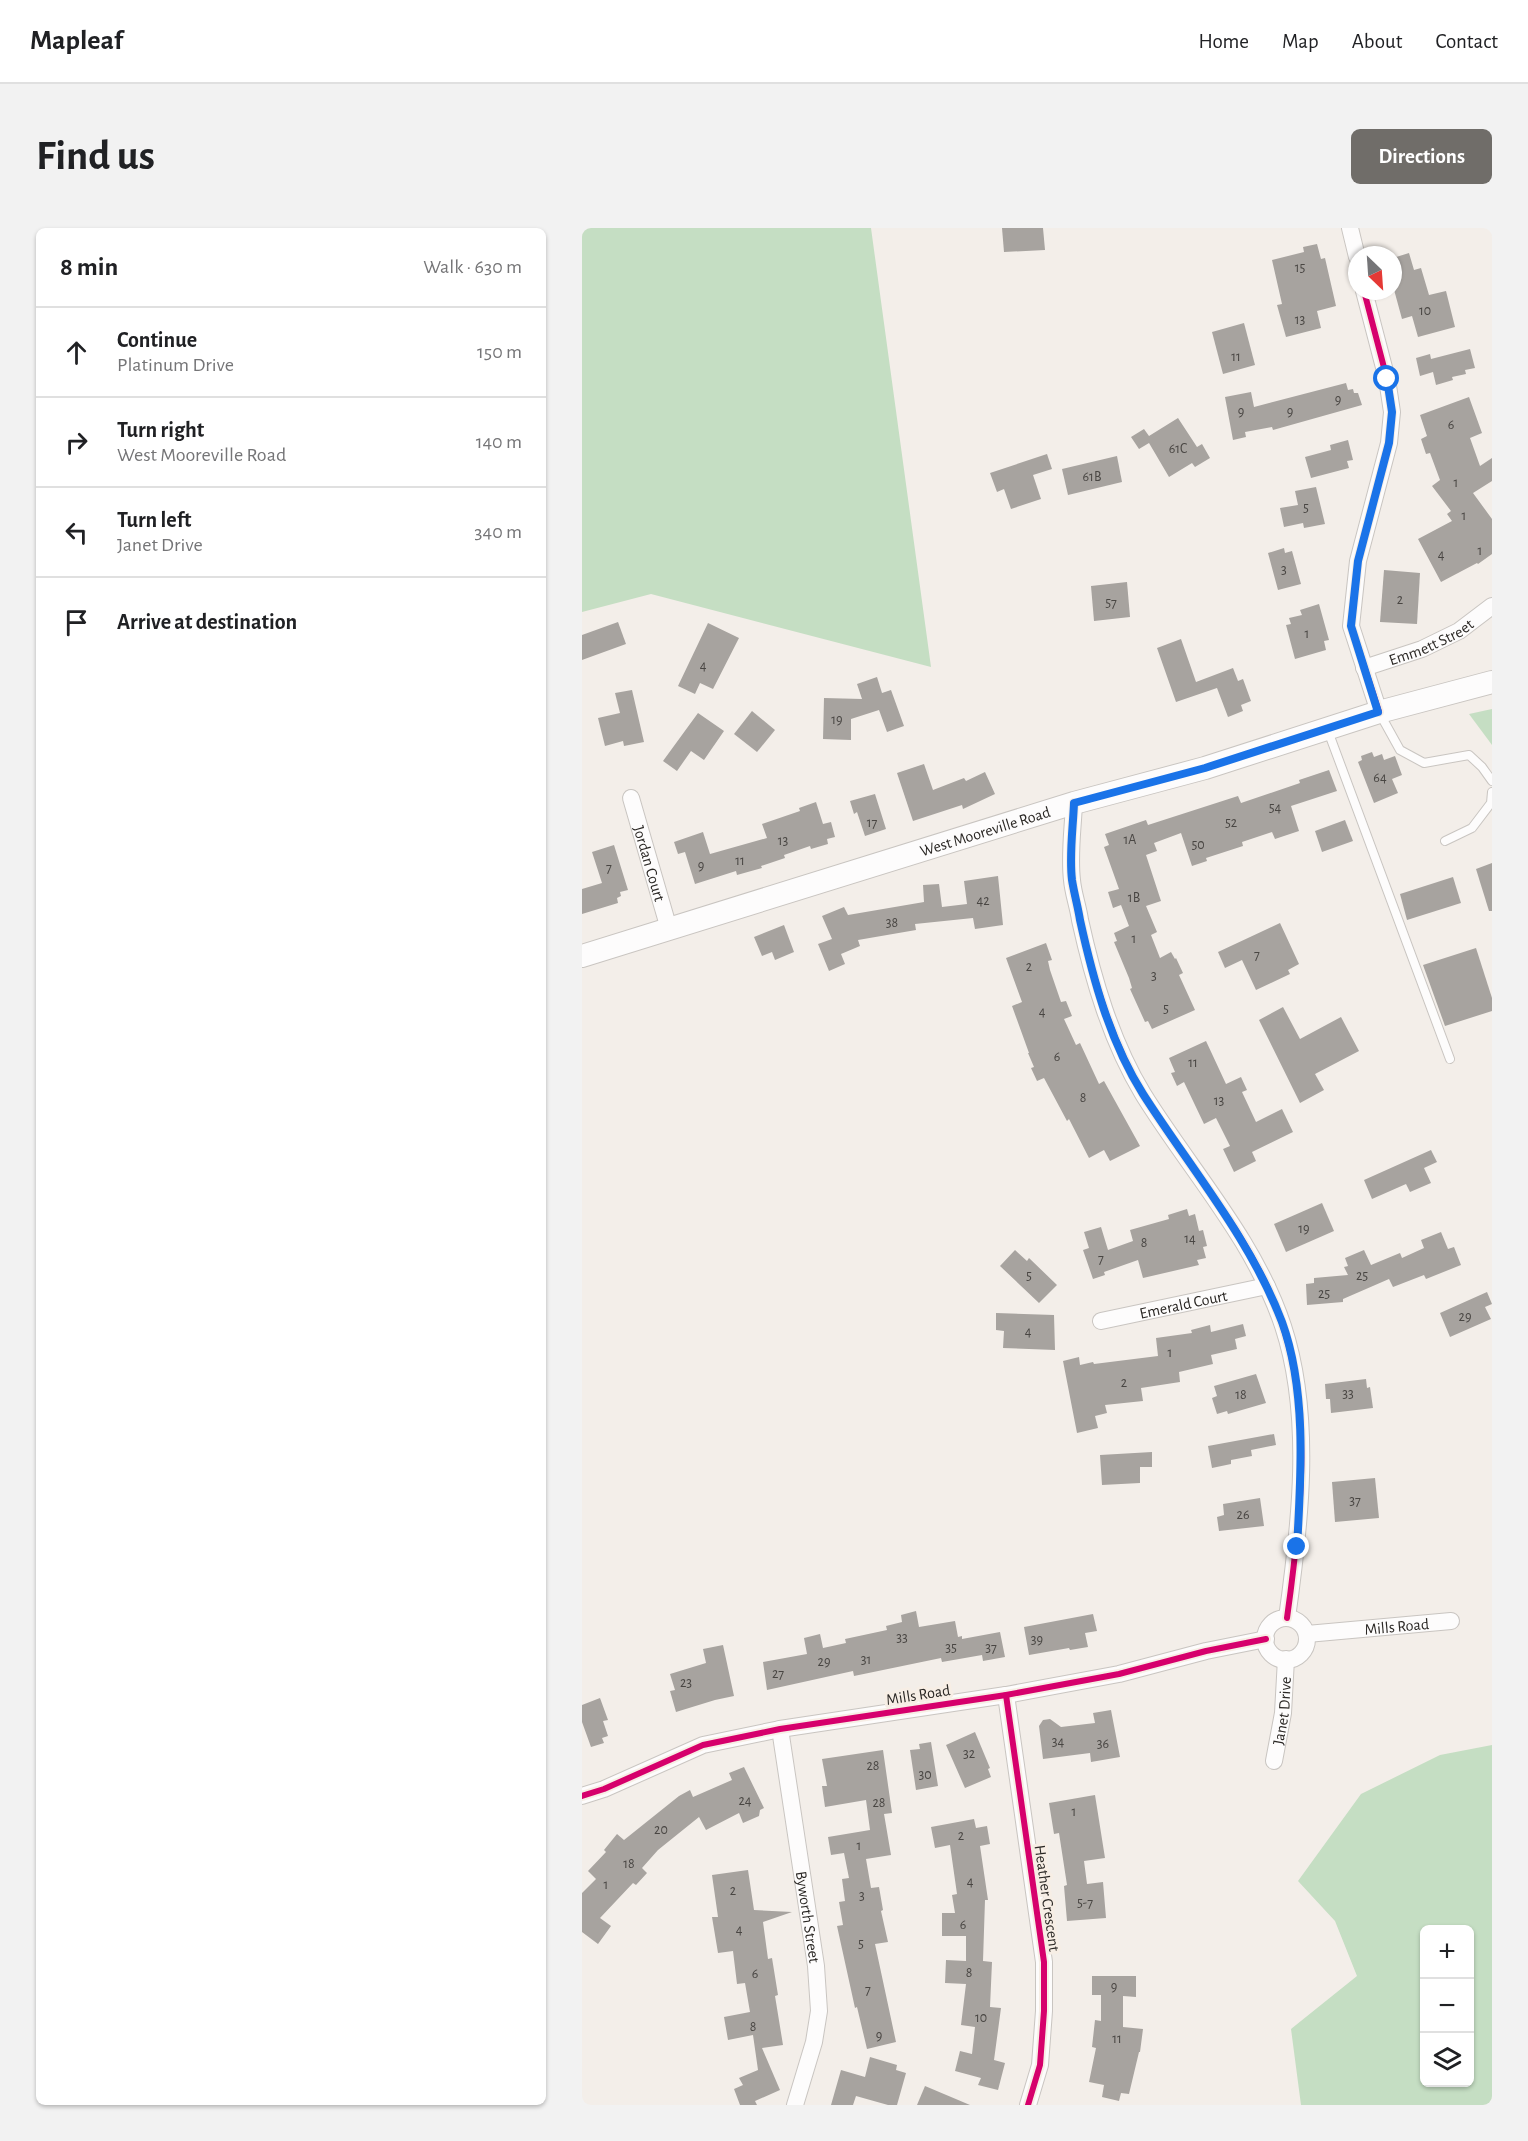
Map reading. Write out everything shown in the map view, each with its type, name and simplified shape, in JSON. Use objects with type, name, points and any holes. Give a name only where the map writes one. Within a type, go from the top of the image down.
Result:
[{"type":"main road","name":"West Mooreville Road","points":[[582,956],[1074,803],[1205,768],[1378,712],[1492,682]]},
{"type":"street","points":[[1350,228],[1354,246]]},
{"type":"street","points":[[1366,300],[1387,379],[1392,412],[1389,443],[1358,561],[1351,626],[1378,712]]},
{"type":"street","name":"Emmett Street","points":[[1365,668],[1422,649],[1450,636],[1492,606]]},
{"type":"street","name":"Jordan Court","points":[[631,798],[669,929]]},
{"type":"street","points":[[1074,803],[1072,879],[1089,960],[1115,1038],[1142,1092],[1251,1256],[1267,1286],[1288,1343],[1298,1399],[1301,1476],[1297,1547],[1287,1618]]},
{"type":"street","name":"Emerald Court","points":[[1101,1321],[1267,1286]]},
{"type":"street","points":[[1287,1618],[1300,1623],[1306,1634],[1302,1652],[1298,1656],[1286,1659],[1274,1656],[1267,1646],[1266,1633],[1274,1622],[1287,1618]]},
{"type":"street","name":"Mills Road","points":[[1306,1634],[1451,1621]]},
{"type":"street","name":"Mills Road","points":[[582,1796],[624,1781],[703,1745],[780,1729],[1006,1695],[1119,1674],[1206,1651],[1266,1639]]},
{"type":"street","name":"Janet Drive","points":[[1274,1761],[1283,1713],[1286,1659]]},
{"type":"street","name":"Heather Crescent","points":[[1006,1695],[1044,1962],[1044,2011],[1040,2065],[1028,2105]]},
{"type":"street","name":"Byworth Street","points":[[780,1729],[816,1966],[819,2011],[814,2042],[795,2105]]},
{"type":"lane","points":[[1378,712],[1400,750],[1424,763],[1468,755],[1482,767],[1492,781]]},
{"type":"lane","points":[[1327,728],[1450,1059]]},
{"type":"lane","points":[[1445,841],[1472,828],[1491,803],[1492,792]]},
{"type":"green space","points":[[582,228],[871,228],[931,667],[651,594],[582,612]]},
{"type":"green space","points":[[1492,709],[1492,745],[1469,714]]},
{"type":"green space","points":[[1492,1745],[1492,2105],[1301,2105],[1291,2029],[1357,1976],[1335,1921],[1298,1881],[1361,1794],[1440,1755]]},
{"type":"building","points":[[1002,228],[1043,228],[1045,250],[1004,252]]},
{"type":"building","points":[[1317,244],[1321,259],[1325,258],[1336,306],[1317,311],[1321,328],[1286,337],[1277,305],[1282,304],[1272,260],[1304,252],[1303,247]]},
{"type":"building","points":[[1409,253],[1414,270],[1421,268],[1429,295],[1446,291],[1455,327],[1418,337],[1412,316],[1402,319],[1397,300],[1402,300],[1402,255]]},
{"type":"building","points":[[1244,323],[1255,365],[1223,374],[1212,332]]},
{"type":"building","points":[[1470,349],[1475,368],[1465,370],[1466,374],[1452,377],[1453,380],[1436,385],[1433,372],[1420,376],[1416,358],[1430,354],[1431,359]]},
{"type":"building","points":[[1346,383],[1348,390],[1353,389],[1354,393],[1358,393],[1362,405],[1273,430],[1272,427],[1245,432],[1246,437],[1233,440],[1225,397],[1251,392],[1254,407]]},
{"type":"building","points":[[1469,397],[1482,433],[1470,438],[1480,466],[1492,458],[1492,481],[1473,493],[1492,519],[1492,554],[1478,564],[1441,582],[1418,539],[1452,521],[1447,514],[1451,511],[1432,486],[1440,480],[1430,453],[1426,454],[1421,439],[1427,436],[1420,415]]},
{"type":"building","points":[[1178,418],[1197,447],[1202,444],[1210,458],[1195,467],[1192,463],[1169,477],[1149,443],[1139,449],[1131,437],[1144,429],[1149,436]]},
{"type":"building","points":[[1348,440],[1353,460],[1347,461],[1349,468],[1311,478],[1305,457],[1331,450],[1330,445]]},
{"type":"building","points":[[1047,454],[1052,469],[1033,475],[1041,499],[1011,509],[1004,489],[997,492],[990,473]]},
{"type":"building","points":[[1117,456],[1122,482],[1068,495],[1062,469]]},
{"type":"building","points":[[1316,487],[1325,524],[1304,528],[1303,523],[1284,527],[1280,508],[1298,505],[1295,491]]},
{"type":"building","points":[[1284,548],[1285,553],[1292,551],[1301,584],[1278,590],[1268,553]]},
{"type":"building","points":[[1384,570],[1420,573],[1417,624],[1380,622]]},
{"type":"building","points":[[1127,582],[1130,617],[1094,621],[1091,586]]},
{"type":"building","points":[[1319,604],[1329,640],[1324,641],[1326,650],[1295,659],[1286,625],[1291,624],[1289,618],[1302,615],[1300,610]]},
{"type":"building","points":[[618,622],[626,644],[582,660],[582,635]]},
{"type":"building","points":[[708,623],[739,638],[713,689],[700,683],[695,694],[678,686]]},
{"type":"building","points":[[1181,639],[1196,682],[1233,668],[1238,681],[1243,679],[1251,701],[1241,705],[1243,711],[1228,717],[1217,688],[1176,702],[1157,648]]},
{"type":"building","points":[[877,677],[882,693],[891,690],[904,726],[887,732],[879,710],[851,719],[851,740],[823,739],[824,698],[862,699],[857,684]]},
{"type":"building","points":[[632,690],[644,742],[624,746],[623,741],[605,746],[598,718],[620,713],[615,693]]},
{"type":"building","points":[[752,711],[775,730],[757,752],[734,734]]},
{"type":"building","points":[[698,713],[724,731],[704,760],[691,751],[677,771],[663,761]]},
{"type":"building","points":[[1372,752],[1374,757],[1382,754],[1384,760],[1395,756],[1402,775],[1392,779],[1398,793],[1374,803],[1358,762],[1362,760],[1361,756]]},
{"type":"building","points":[[924,764],[933,790],[964,778],[966,781],[985,772],[995,794],[963,809],[962,805],[913,821],[897,773]]},
{"type":"building","points":[[1329,770],[1337,791],[1291,806],[1299,831],[1275,839],[1272,832],[1242,842],[1243,846],[1206,858],[1207,861],[1192,866],[1181,833],[1154,843],[1157,851],[1146,855],[1161,901],[1146,906],[1157,932],[1151,935],[1160,958],[1171,952],[1176,958],[1183,973],[1179,975],[1195,1010],[1152,1029],[1148,1021],[1145,1022],[1130,989],[1132,988],[1129,978],[1114,942],[1117,941],[1114,933],[1129,926],[1121,905],[1113,908],[1108,892],[1119,889],[1104,847],[1109,845],[1105,834],[1146,820],[1148,825],[1238,796],[1241,803],[1300,783],[1299,780]]},
{"type":"building","points":[[875,794],[886,829],[865,836],[857,812],[854,814],[850,801]]},
{"type":"building","points":[[816,802],[823,824],[831,822],[835,837],[827,839],[828,844],[811,849],[810,846],[784,855],[785,858],[761,866],[762,868],[737,875],[736,871],[695,884],[685,852],[678,854],[674,842],[703,832],[710,854],[767,838],[762,824],[800,811],[799,808]]},
{"type":"building","points":[[1345,820],[1353,841],[1322,852],[1315,831]]},
{"type":"building","points":[[614,845],[628,890],[620,892],[621,896],[617,898],[618,903],[582,914],[582,889],[602,883],[592,852]]},
{"type":"building","points":[[1492,863],[1492,911],[1489,911],[1476,869]]},
{"type":"building","points":[[998,876],[1003,925],[975,929],[973,918],[915,924],[916,930],[858,940],[860,946],[841,954],[845,964],[829,971],[818,944],[832,939],[822,916],[844,907],[848,915],[924,902],[923,885],[939,884],[942,907],[967,904],[964,881]]},
{"type":"building","points":[[1453,877],[1461,903],[1407,920],[1400,894]]},
{"type":"building","points":[[1280,923],[1299,964],[1288,970],[1290,974],[1256,990],[1242,960],[1225,968],[1218,952]]},
{"type":"building","points":[[784,925],[794,952],[775,960],[772,952],[762,956],[754,937]]},
{"type":"building","points":[[1046,943],[1052,960],[1048,961],[1050,970],[1061,1002],[1066,1001],[1072,1016],[1064,1019],[1076,1045],[1080,1043],[1099,1084],[1104,1081],[1140,1146],[1110,1161],[1104,1150],[1089,1158],[1044,1078],[1037,1081],[1012,1006],[1022,1002],[1006,958]]},
{"type":"building","points":[[1476,948],[1492,998],[1492,1011],[1445,1026],[1423,965]]},
{"type":"building","points":[[1283,1007],[1300,1039],[1341,1017],[1359,1051],[1315,1074],[1324,1090],[1300,1103],[1259,1020]]},
{"type":"building","points":[[1206,1041],[1226,1084],[1241,1077],[1247,1090],[1242,1092],[1256,1122],[1282,1109],[1293,1132],[1252,1152],[1256,1161],[1234,1172],[1223,1149],[1230,1146],[1216,1118],[1204,1124],[1184,1082],[1177,1086],[1171,1073],[1175,1072],[1169,1058]]},
{"type":"building","points":[[1431,1150],[1437,1162],[1424,1168],[1431,1183],[1410,1192],[1406,1184],[1372,1199],[1364,1180]]},
{"type":"building","points":[[1322,1203],[1334,1231],[1286,1252],[1274,1224]]},
{"type":"building","points":[[1187,1209],[1189,1216],[1195,1214],[1199,1231],[1203,1230],[1207,1246],[1203,1247],[1206,1258],[1197,1260],[1199,1265],[1143,1278],[1138,1260],[1104,1272],[1105,1275],[1093,1279],[1083,1250],[1089,1248],[1084,1232],[1101,1227],[1108,1250],[1133,1241],[1130,1230],[1169,1219],[1168,1215]]},
{"type":"building","points":[[1441,1232],[1448,1249],[1454,1247],[1461,1265],[1426,1279],[1424,1275],[1393,1287],[1389,1279],[1343,1299],[1343,1302],[1307,1305],[1306,1284],[1314,1283],[1314,1278],[1348,1275],[1344,1267],[1348,1266],[1345,1258],[1364,1250],[1371,1265],[1400,1253],[1402,1258],[1424,1248],[1421,1240]]},
{"type":"building","points":[[1015,1250],[1027,1261],[1029,1258],[1057,1285],[1039,1303],[1000,1266]]},
{"type":"building","points":[[1487,1292],[1492,1304],[1485,1307],[1491,1319],[1450,1337],[1440,1313]]},
{"type":"building","points":[[996,1313],[1054,1315],[1055,1350],[1003,1348],[1004,1331],[996,1330]]},
{"type":"building","points":[[1243,1324],[1246,1336],[1235,1339],[1237,1349],[1211,1355],[1213,1364],[1179,1372],[1180,1382],[1141,1388],[1143,1401],[1105,1405],[1107,1413],[1095,1416],[1098,1428],[1077,1433],[1063,1361],[1079,1357],[1080,1365],[1158,1356],[1156,1338],[1192,1333],[1191,1330],[1210,1325],[1211,1332]]},
{"type":"building","points":[[1256,1374],[1266,1403],[1228,1414],[1227,1411],[1217,1414],[1212,1398],[1217,1396],[1214,1386]]},
{"type":"building","points":[[1366,1379],[1367,1388],[1370,1387],[1373,1408],[1331,1413],[1330,1399],[1326,1399],[1325,1384]]},
{"type":"building","points":[[1274,1434],[1276,1445],[1251,1450],[1252,1456],[1231,1460],[1231,1464],[1212,1468],[1208,1446]]},
{"type":"building","points":[[1152,1452],[1152,1467],[1140,1467],[1140,1483],[1102,1485],[1100,1455]]},
{"type":"building","points":[[1375,1478],[1379,1518],[1335,1522],[1332,1482]]},
{"type":"building","points":[[1260,1498],[1264,1526],[1219,1531],[1217,1517],[1224,1515],[1223,1504]]},
{"type":"building","points":[[916,1611],[919,1627],[955,1621],[958,1637],[962,1636],[962,1639],[1000,1632],[1005,1657],[983,1661],[982,1655],[942,1662],[941,1658],[854,1676],[853,1671],[767,1690],[763,1662],[807,1654],[804,1638],[820,1634],[823,1648],[846,1643],[845,1639],[887,1630],[886,1626],[902,1622],[901,1615]]},
{"type":"building","points":[[1093,1614],[1097,1631],[1085,1633],[1088,1647],[1029,1655],[1024,1627]]},
{"type":"building","points":[[723,1645],[734,1696],[676,1712],[670,1691],[675,1690],[670,1674],[706,1663],[703,1649]]},
{"type":"building","points":[[600,1698],[608,1720],[603,1721],[608,1736],[602,1738],[604,1743],[591,1747],[582,1722],[582,1705]]},
{"type":"building","points":[[1111,1710],[1120,1757],[1091,1762],[1090,1753],[1043,1759],[1039,1726],[1043,1720],[1050,1719],[1061,1727],[1095,1723],[1093,1713]]},
{"type":"building","points":[[975,1732],[990,1768],[988,1769],[991,1777],[965,1788],[946,1745]]},
{"type":"building","points":[[931,1742],[938,1786],[916,1790],[910,1750],[920,1749],[919,1744]]},
{"type":"building","points":[[883,1750],[892,1813],[884,1814],[891,1855],[866,1859],[871,1888],[879,1887],[883,1910],[881,1911],[888,1942],[875,1944],[896,2042],[867,2049],[857,2007],[855,2008],[837,1926],[843,1925],[839,1902],[845,1901],[842,1879],[849,1878],[844,1853],[831,1855],[828,1837],[870,1830],[866,1800],[825,1807],[822,1786],[827,1786],[822,1759]]},
{"type":"building","points":[[744,1767],[764,1808],[760,1810],[759,1816],[743,1823],[739,1813],[706,1830],[699,1817],[658,1850],[642,1868],[647,1873],[636,1885],[633,1883],[600,1918],[611,1926],[598,1944],[582,1932],[582,1893],[596,1879],[588,1871],[606,1852],[604,1850],[617,1834],[624,1840],[679,1796],[690,1790],[693,1797],[732,1780],[729,1773]]},
{"type":"building","points":[[1095,1795],[1105,1858],[1084,1861],[1087,1884],[1103,1882],[1106,1918],[1067,1921],[1064,1886],[1067,1885],[1059,1833],[1054,1834],[1049,1803]]},
{"type":"building","points":[[974,1819],[976,1828],[987,1826],[990,1844],[980,1846],[988,1900],[985,1900],[983,1961],[992,1962],[990,2007],[1001,2008],[994,2060],[1005,2063],[998,2090],[978,2085],[981,2078],[955,2071],[960,2051],[972,2054],[975,2027],[961,2025],[966,1984],[945,1983],[946,1960],[966,1961],[966,1936],[942,1936],[942,1913],[955,1913],[952,1895],[957,1894],[950,1845],[935,1848],[931,1827]]},
{"type":"building","points":[[748,1870],[754,1910],[792,1912],[763,1922],[768,1959],[772,1958],[783,2045],[762,2048],[780,2090],[755,2101],[757,2105],[740,2105],[734,2089],[743,2085],[739,2078],[758,2070],[753,2035],[728,2040],[724,2017],[750,2012],[745,1983],[737,1984],[733,1951],[718,1953],[712,1917],[718,1917],[712,1875]]},
{"type":"building","points":[[1092,1976],[1136,1976],[1136,1997],[1123,1996],[1123,2027],[1143,2029],[1140,2052],[1129,2094],[1121,2093],[1119,2101],[1102,2097],[1104,2085],[1089,2082],[1096,2048],[1092,2047],[1095,2020],[1101,2021],[1101,1995],[1092,1995]]},
{"type":"building","points":[[870,2057],[897,2065],[896,2070],[906,2073],[897,2105],[888,2105],[856,2096],[853,2105],[831,2105],[841,2070],[865,2077]]},
{"type":"building","points":[[925,2086],[970,2105],[917,2105]]},
{"type":"cycle path","points":[[1366,300],[1387,379],[1392,412],[1389,443],[1358,561],[1351,626],[1379,712]]},
{"type":"cycle path","points":[[1074,803],[1071,851],[1073,885],[1091,965],[1112,1031],[1143,1094],[1220,1206],[1256,1264],[1283,1326],[1292,1361],[1301,1434],[1299,1509],[1287,1618]]},
{"type":"cycle path","points":[[582,1796],[604,1789],[703,1745],[780,1729],[1006,1695],[1119,1674],[1206,1651],[1266,1639]]},
{"type":"cycle path","points":[[1006,1695],[1044,1962],[1044,2011],[1040,2065],[1028,2105]]},
{"type":"route","points":[[1297,1547],[1301,1476],[1298,1399],[1290,1352],[1282,1324],[1267,1286],[1251,1256],[1208,1188],[1142,1092],[1115,1038],[1089,960],[1072,879],[1074,803],[1205,768],[1378,712],[1351,626],[1358,561],[1389,443],[1392,412],[1387,379]]}]
